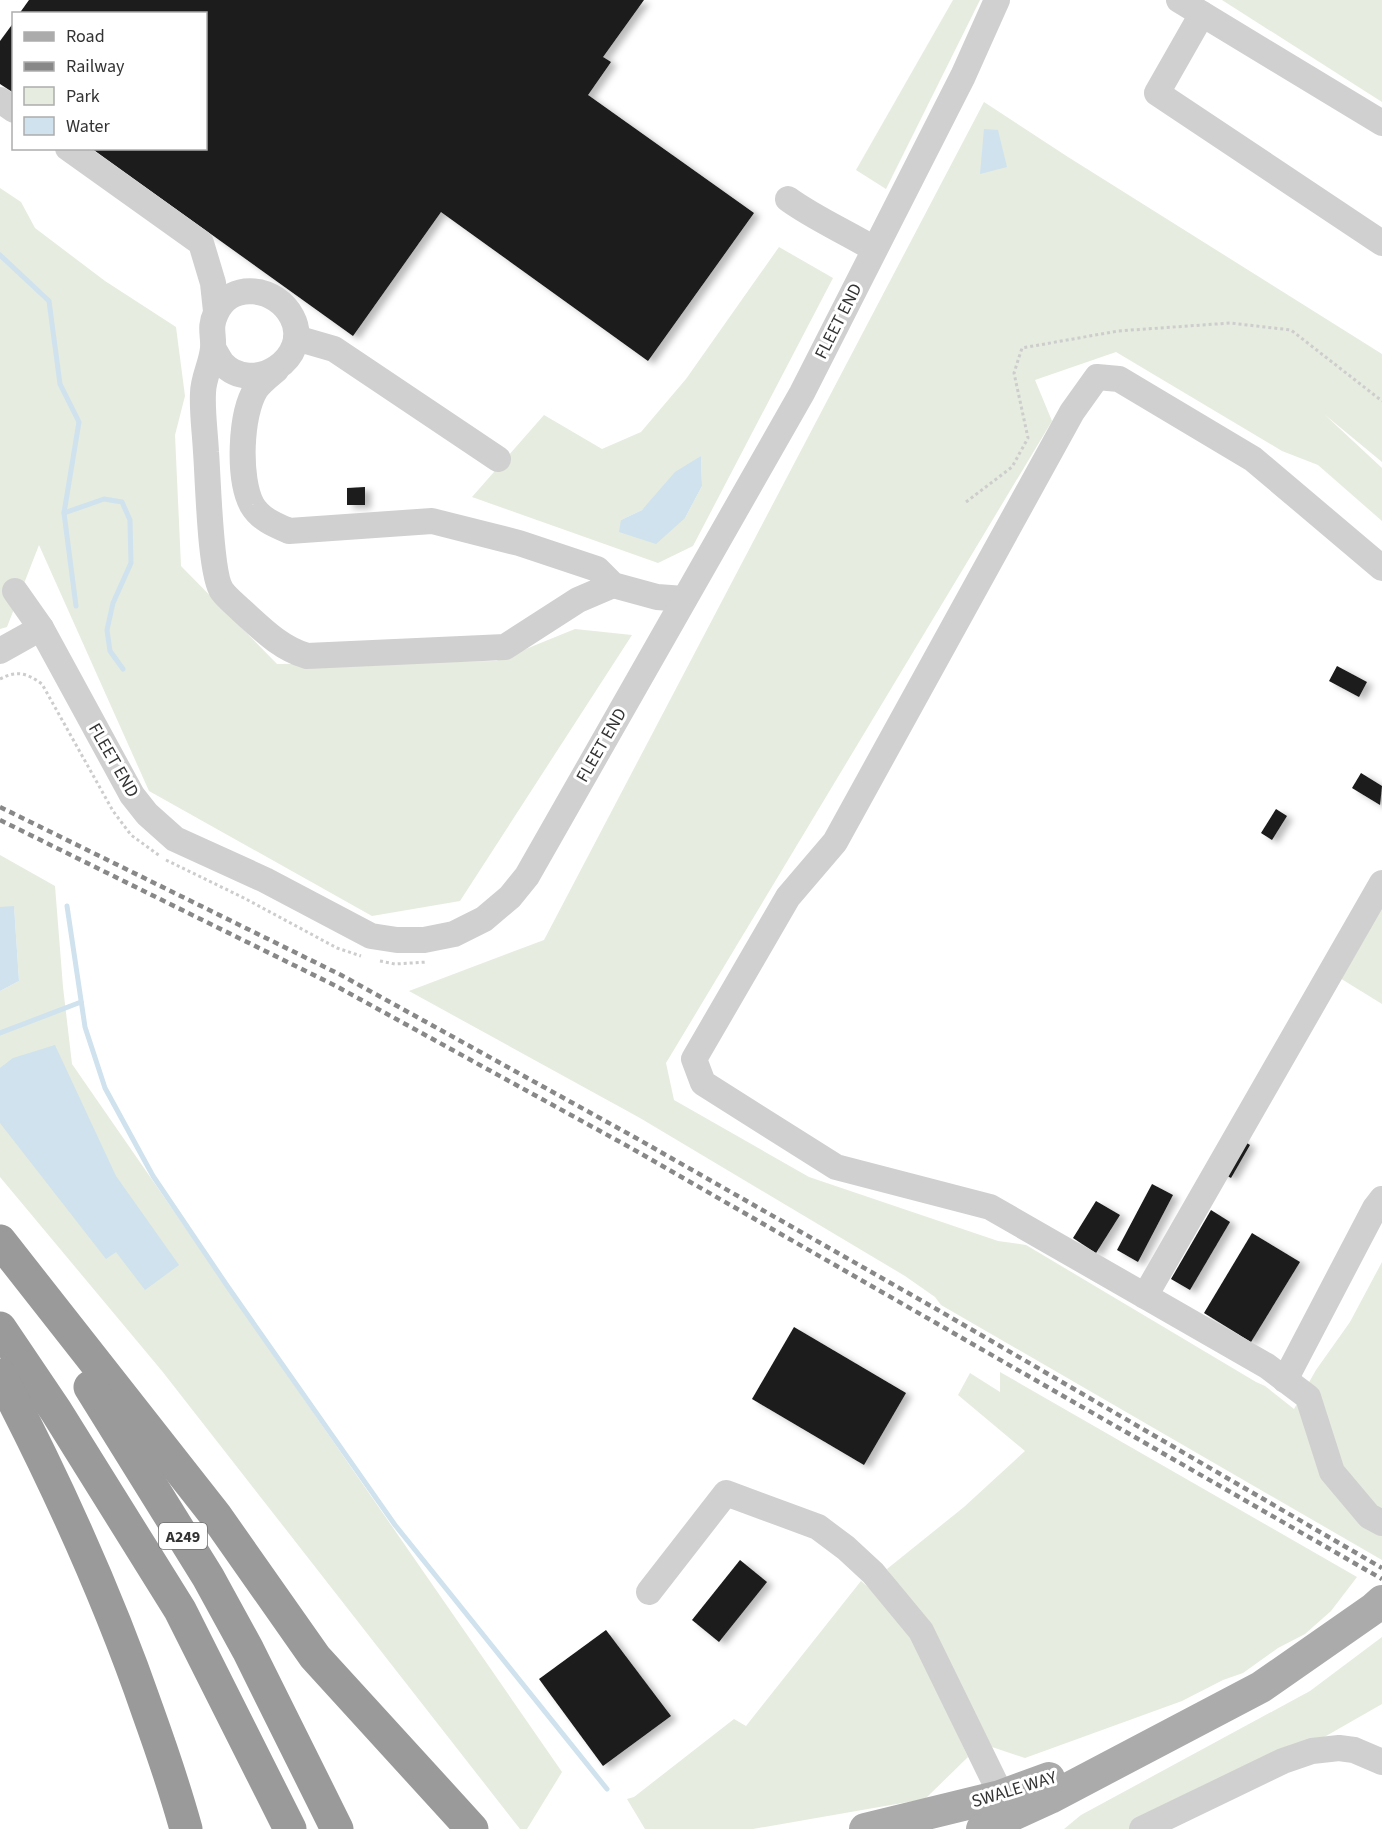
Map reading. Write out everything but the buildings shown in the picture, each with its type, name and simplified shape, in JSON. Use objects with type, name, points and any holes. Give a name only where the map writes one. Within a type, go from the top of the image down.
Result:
[{"type":"highway","name":"A249","points":[[0,1241],[216,1516],[315,1657],[472,1829]]},
{"type":"highway","name":"A249","points":[[0,1262],[84,1378],[202,1567],[253,1660],[337,1829]]},
{"type":"highway","name":"A249","points":[[0,1328],[56,1411],[180,1610],[290,1829]]},
{"type":"highway","points":[[0,1375],[62,1499],[107,1600],[176,1790],[186,1829]]},
{"type":"main road","name":"SWALE WAY","points":[[865,1829],[1006,1806],[1160,1740],[1261,1688],[1377,1605]]},
{"type":"main road","name":"SWALE WAY","points":[[982,1829],[1006,1806]]},
{"type":"street","name":"FLEET END","points":[[15,591],[41,628],[132,795],[147,814],[175,839],[264,880],[371,936],[397,940],[424,940],[454,934],[484,920],[510,897],[526,876],[802,393],[963,76],[997,0]]},
{"type":"street","points":[[1179,0],[1382,123]]},
{"type":"street","points":[[1202,14],[1157,93],[1382,243]]},
{"type":"street","points":[[71,150],[201,243],[213,283],[216,311],[210,329],[213,348],[223,364],[239,374],[258,376],[276,370]]},
{"type":"street","points":[[788,199],[809,214],[824,219],[874,249]]},
{"type":"street","points":[[216,311],[230,297],[248,291],[267,293],[283,303],[294,319],[296,338],[290,356],[256,388],[247,412],[243,461],[246,490],[253,507],[269,523],[289,531],[398,522],[443,523],[519,543],[597,569],[613,585],[657,597],[684,599]]},
{"type":"street","points":[[296,338],[334,349],[498,459]]},
{"type":"street","points":[[213,348],[202,391],[213,554],[220,590],[271,638],[292,652],[307,656],[505,647],[578,600],[613,585]]},
{"type":"street","points":[[1382,568],[1253,459],[1119,379],[1097,377],[1072,412],[835,842],[788,897],[694,1059],[703,1083],[836,1167],[990,1207],[1267,1366],[1308,1397],[1332,1472],[1369,1516],[1382,1523]]},
{"type":"street","points":[[0,651],[41,628]]},
{"type":"street","points":[[1144,1296],[1382,883]]},
{"type":"street","points":[[1285,1380],[1375,1208],[1382,1199]]},
{"type":"street","points":[[649,1592],[726,1492],[818,1527],[846,1548],[873,1573],[921,1631],[1006,1806]]},
{"type":"street","points":[[1142,1829],[1282,1761],[1312,1751],[1339,1748],[1354,1750],[1382,1762]]},
{"type":"green space","points":[[953,0],[980,0],[886,189],[856,170]]},
{"type":"green space","points":[[1222,0],[1382,0],[1382,102]]},
{"type":"green space","points":[[984,102],[1382,354],[1382,462],[1324,414],[1382,468],[1382,521],[1318,465],[1282,451],[1116,352],[1035,380],[1052,421],[666,1063],[674,1100],[809,1177],[998,1241],[1026,1245],[1265,1386],[1294,1409],[1316,1370],[1350,1322],[1382,1262],[1382,1560],[941,1305],[935,1297],[905,1276],[640,1118],[409,991],[544,940]]},
{"type":"green space","points":[[0,188],[21,202],[35,228],[105,281],[176,327],[185,396],[175,435],[181,566],[277,664],[496,661],[575,629],[632,635],[460,901],[372,916],[149,791],[39,545],[7,627],[0,629]]},
{"type":"green space","points":[[779,247],[833,278],[693,546],[658,563],[472,497],[544,415],[602,449],[641,432],[686,379]],"holes":[[[701,456],[702,486],[685,518],[621,520],[642,510]]]},
{"type":"green space","points":[[0,855],[55,886],[72,1064],[562,1772],[527,1829],[520,1829],[162,1371],[0,1177],[0,991],[19,981],[14,907],[0,907]]},
{"type":"green space","points":[[1382,897],[1382,1004],[1335,975]]},
{"type":"green space","points":[[1000,1372],[1357,1577],[1331,1611],[1305,1634],[1278,1648],[1243,1673],[1223,1680],[1182,1701],[1025,1758],[992,1747],[931,1634],[887,1569],[964,1507],[1025,1451],[958,1395],[970,1373],[1000,1392]]},
{"type":"green space","points":[[861,1581],[906,1625],[968,1757],[925,1799],[753,1829],[645,1829],[627,1799],[634,1797],[734,1719],[746,1726]]},
{"type":"green space","points":[[1382,1637],[1382,1704],[1319,1740],[1133,1829],[1064,1829],[1081,1815],[1310,1691]]},
{"type":"water","points":[[984,129],[998,130],[1007,167],[980,174]]},
{"type":"water","points":[[701,456],[702,486],[685,518],[656,544],[619,532],[621,520],[642,510],[675,472]]},
{"type":"water","points":[[14,906],[19,981],[0,991],[0,907]]},
{"type":"water","points":[[55,1045],[116,1176],[179,1265],[145,1290],[116,1252],[106,1259],[0,1123],[0,1068],[13,1058]]},
{"type":"waterway","points":[[0,255],[49,301],[60,384],[79,422],[64,513],[76,606]]},
{"type":"waterway","points":[[64,513],[104,499],[122,502],[130,520],[131,563],[113,603],[107,630],[110,651],[123,669]]},
{"type":"waterway","points":[[67,906],[85,1027],[105,1088],[153,1176],[395,1525],[607,1789]]},
{"type":"waterway","points":[[0,1033],[81,1002]]},
{"type":"railway","points":[[0,807],[341,975],[636,1138],[938,1310],[1382,1568]]},
{"type":"railway","points":[[0,820],[336,986],[631,1148],[1382,1579]]}]
